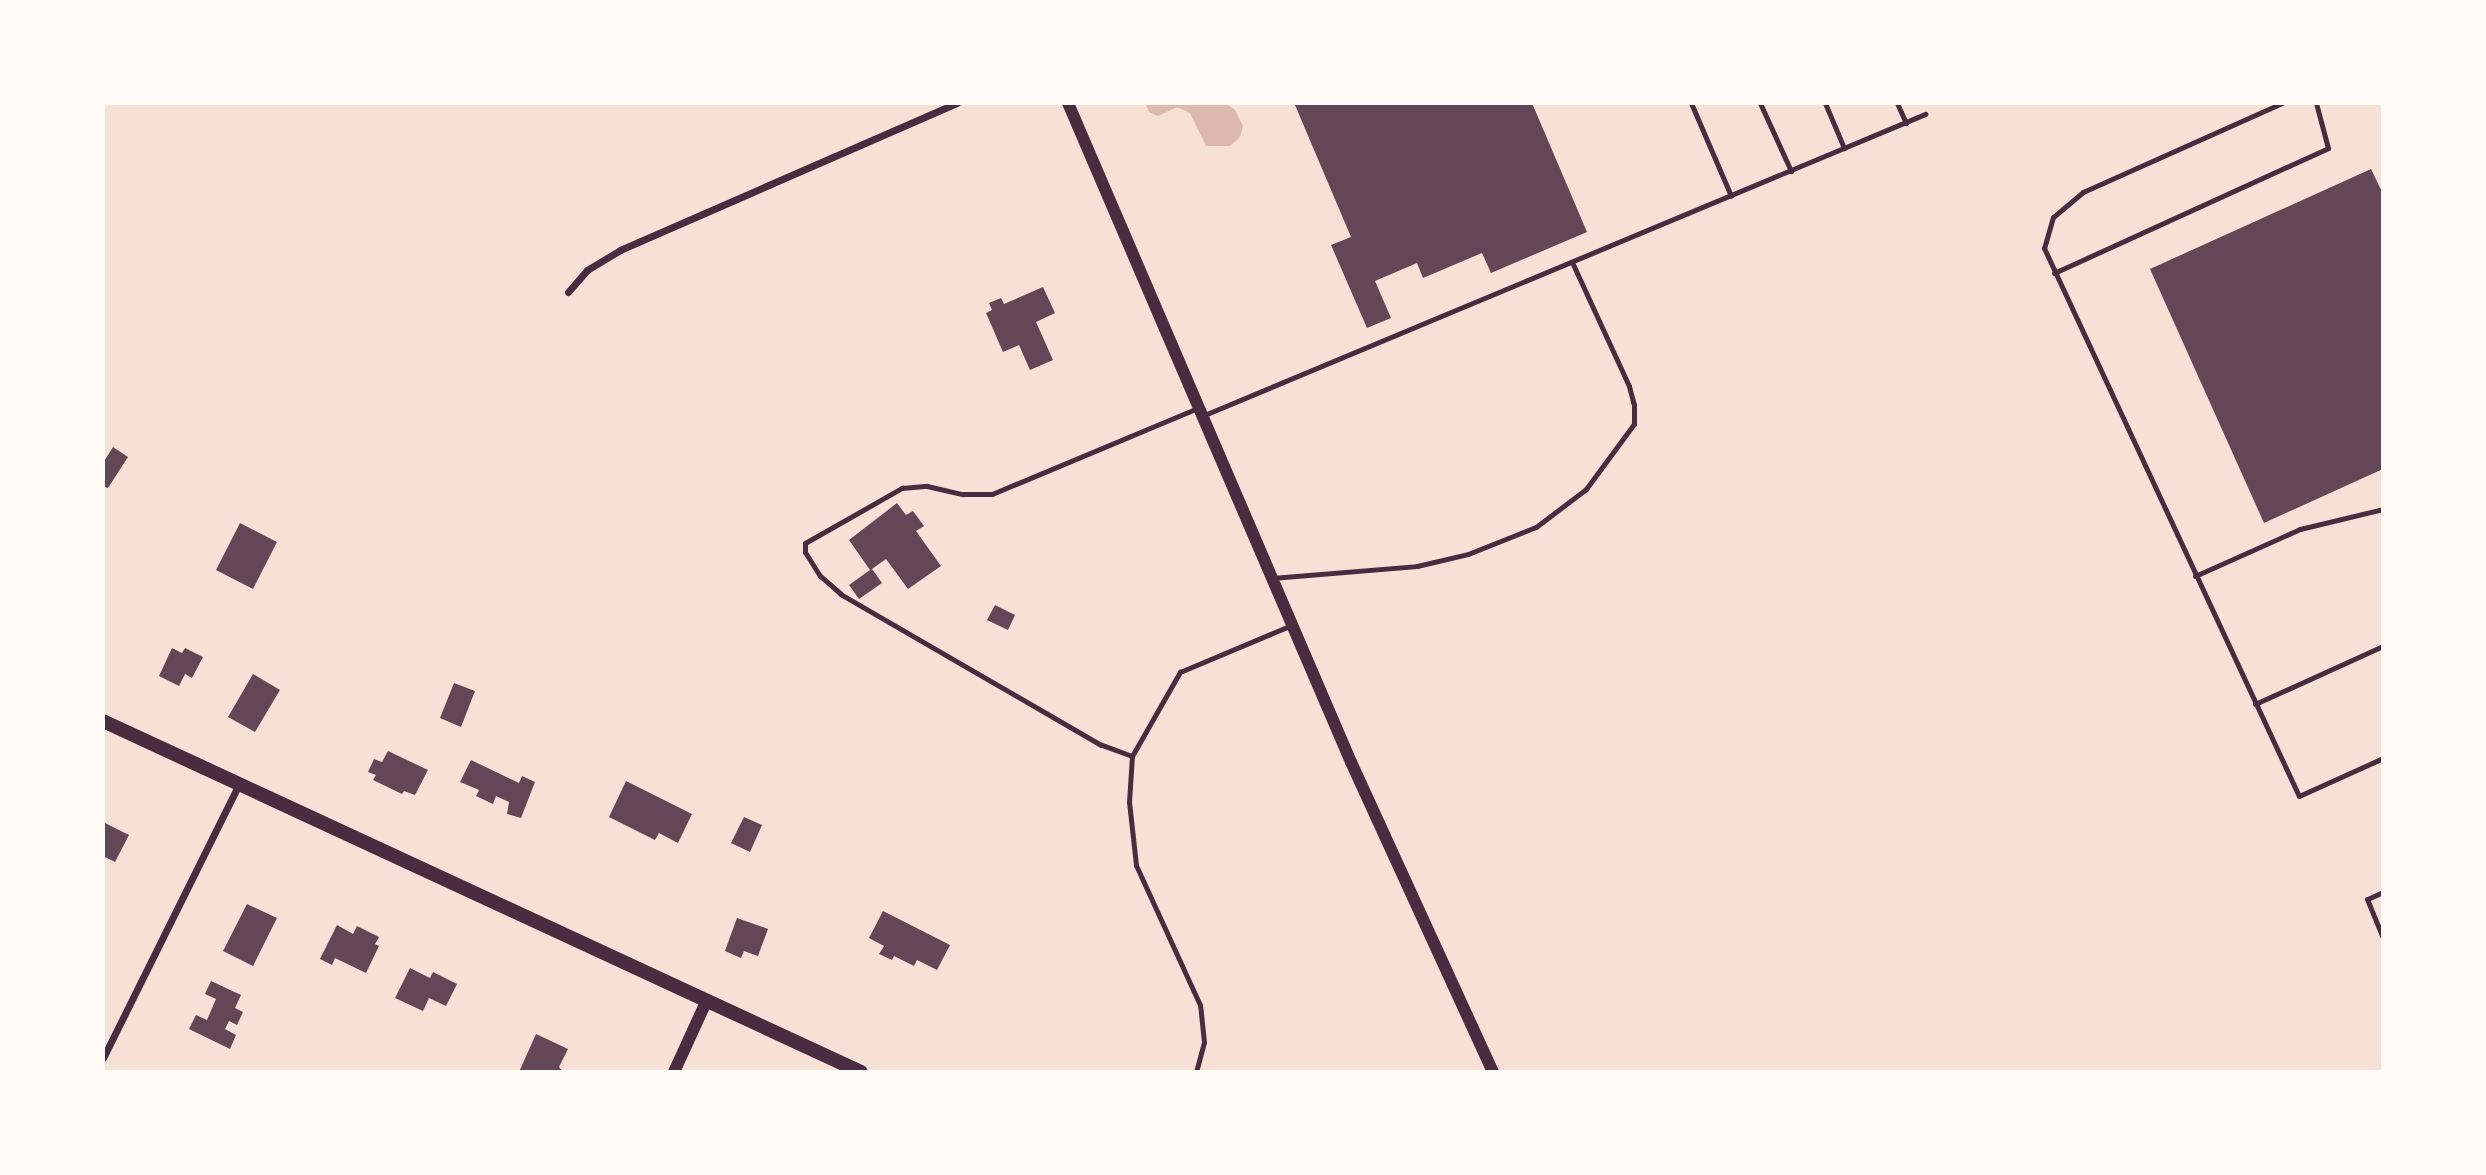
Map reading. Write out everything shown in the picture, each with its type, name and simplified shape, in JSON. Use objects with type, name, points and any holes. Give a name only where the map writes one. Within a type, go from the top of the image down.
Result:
[{"type":"main road","points":[[103,721],[860,1072]]},
{"type":"street","points":[[568,292],[587,270],[620,250],[957,103]]},
{"type":"street","points":[[1068,103],[1292,625],[1493,1072]]},
{"type":"street","points":[[103,1058],[239,783]]},
{"type":"street","points":[[674,1072],[707,1000]]},
{"type":"lane","points":[[1691,103],[1731,196]]},
{"type":"lane","points":[[1760,103],[1791,171]]},
{"type":"lane","points":[[1825,103],[1844,148]]},
{"type":"lane","points":[[1897,103],[1906,123]]},
{"type":"lane","points":[[2281,103],[2083,192],[2053,217],[2044,248],[2299,796],[2383,758]]},
{"type":"lane","points":[[2054,273],[2328,148],[2316,103]]},
{"type":"lane","points":[[1132,756],[1101,745],[841,594],[820,576],[805,552],[804,543],[902,488],[927,486],[963,494],[992,494],[1572,262],[1925,114]]},
{"type":"lane","points":[[1272,578],[1417,566],[1468,554],[1536,527],[1586,489],[1634,424],[1634,405],[1629,386],[1572,262]]},
{"type":"lane","points":[[2195,576],[2300,529],[2383,509]]},
{"type":"lane","points":[[1196,1072],[1204,1042],[1200,1005],[1136,864],[1129,802],[1132,756],[1180,672],[1292,625]]},
{"type":"lane","points":[[2255,704],[2383,646]]},
{"type":"lane","points":[[2383,892],[2367,899],[2383,938]]},
{"type":"shaded area","points":[[1145,103],[1225,103],[1235,110],[1243,126],[1240,137],[1230,146],[1206,146],[1190,113],[1177,107],[1158,116],[1149,112]]},
{"type":"building","points":[[1532,103],[1587,232],[1491,273],[1482,253],[1423,278],[1417,263],[1375,281],[1391,318],[1367,328],[1331,245],[1351,237],[1295,105]]},
{"type":"building","points":[[2371,169],[2383,194],[2383,469],[2264,523],[2150,269]]},
{"type":"building","points":[[1043,287],[1055,313],[1036,322],[1053,360],[1030,370],[1019,345],[1003,352],[986,313],[992,310],[989,303],[1001,298],[1004,304]]},
{"type":"building","points":[[113,447],[128,457],[108,488],[103,486],[103,463]]},
{"type":"building","points":[[897,503],[906,515],[913,511],[924,526],[916,531],[941,566],[908,589],[886,559],[872,569],[882,583],[859,599],[849,585],[870,570],[849,540]]},
{"type":"building","points":[[240,523],[277,542],[253,589],[216,570]]},
{"type":"building","points":[[995,605],[1015,615],[1008,630],[987,620]]},
{"type":"building","points":[[172,648],[182,653],[185,648],[203,657],[192,678],[185,674],[179,686],[159,676]]},
{"type":"building","points":[[253,674],[280,690],[255,732],[228,717]]},
{"type":"building","points":[[454,683],[475,691],[461,727],[440,718]]},
{"type":"building","points":[[388,751],[428,770],[415,795],[404,791],[402,794],[373,780],[376,775],[368,772],[374,759],[382,762]]},
{"type":"building","points":[[471,760],[519,783],[522,776],[535,782],[521,818],[507,814],[509,802],[496,796],[493,804],[476,796],[479,790],[460,782]]},
{"type":"building","points":[[626,781],[692,814],[678,843],[659,833],[655,840],[609,817]]},
{"type":"building","points":[[744,817],[762,825],[750,852],[731,843]]},
{"type":"building","points":[[105,823],[129,835],[115,862],[103,856]]},
{"type":"building","points":[[247,904],[277,918],[253,966],[223,951]]},
{"type":"building","points":[[883,911],[950,945],[937,970],[917,960],[914,966],[894,956],[892,960],[879,954],[884,946],[869,938]]},
{"type":"building","points":[[737,918],[768,929],[758,956],[744,951],[741,958],[725,951]]},
{"type":"building","points":[[337,925],[353,934],[357,926],[379,937],[375,944],[379,946],[366,973],[335,958],[332,965],[320,959]]},
{"type":"building","points":[[410,968],[430,978],[433,972],[457,984],[446,1006],[429,998],[423,1011],[395,998]]},
{"type":"building","points":[[211,981],[241,995],[235,1008],[243,1012],[237,1025],[229,1021],[225,1029],[236,1035],[230,1049],[189,1029],[196,1015],[207,1020],[216,999],[205,994]]},
{"type":"building","points":[[536,1034],[568,1049],[559,1067],[563,1072],[519,1072]]}]
